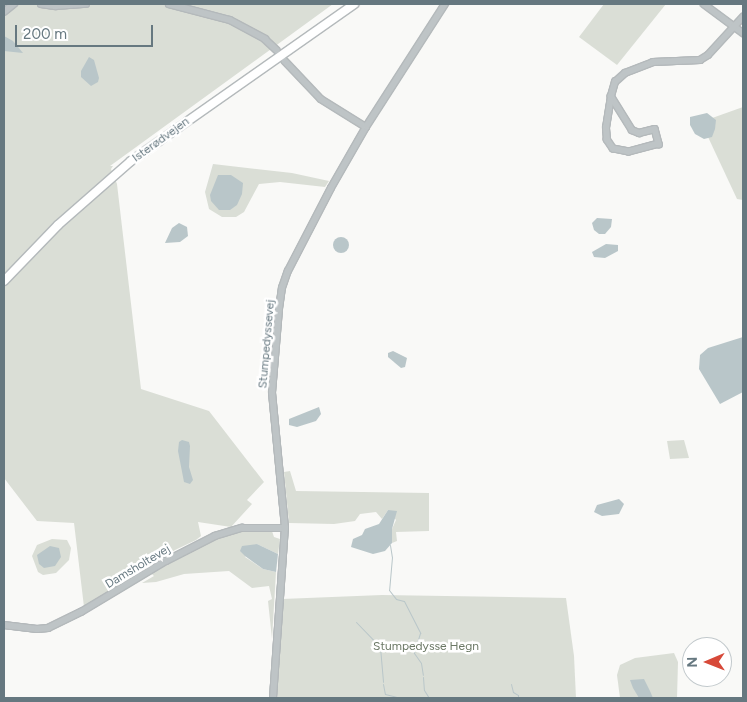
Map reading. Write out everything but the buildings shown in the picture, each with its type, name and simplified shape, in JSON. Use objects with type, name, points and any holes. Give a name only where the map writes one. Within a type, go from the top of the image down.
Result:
[{"type":"highway","name":"Isterødvejen","points":[[334,18],[349,4]]},
{"type":"highway","name":"Isterødvejen","points":[[4,281],[58,225],[131,161],[354,4]]},
{"type":"street","points":[[4,12],[14,4]]},
{"type":"street","points":[[41,4],[56,6],[86,4]]},
{"type":"street","points":[[169,4],[230,20],[265,39],[277,50]]},
{"type":"street","name":"Stumpedyssevej","points":[[273,698],[285,528],[272,393],[282,288],[288,271],[331,188],[366,128],[445,4]]},
{"type":"street","points":[[704,4],[743,33]]},
{"type":"street","points":[[611,96],[632,130],[640,133],[655,129],[659,144],[628,152],[613,149],[607,140],[606,128],[611,96],[615,82],[625,73],[652,62],[700,60],[708,55],[743,17]]},
{"type":"street","points":[[286,61],[320,99],[366,128]]},
{"type":"street","name":"Damsholtevej","points":[[4,625],[37,630],[48,628],[82,612],[166,561],[215,536],[242,528],[285,528]]},
{"type":"green space","points":[[16,4],[333,4],[110,166],[113,166],[111,169],[117,184],[141,389],[209,411],[264,482],[247,500],[252,504],[231,527],[198,522],[201,536],[196,540],[175,550],[84,607],[74,523],[37,521],[4,478],[4,13]]},
{"type":"green space","points":[[604,4],[666,4],[617,65],[579,37]]},
{"type":"green space","points":[[743,107],[743,200],[737,199],[701,122]]},
{"type":"green space","points":[[213,164],[292,173],[329,181],[325,187],[280,182],[259,184],[244,212],[236,217],[222,217],[209,209],[205,192]]},
{"type":"green space","points":[[684,440],[689,458],[670,459],[667,441]]},
{"type":"green space","points":[[290,471],[296,491],[429,493],[429,531],[396,532],[397,541],[392,543],[392,529],[396,520],[388,510],[382,519],[376,512],[360,514],[355,521],[334,524],[289,523],[284,472]]},
{"type":"green space","points":[[243,530],[272,531],[274,537],[280,539],[278,554],[257,544],[245,557],[263,569],[276,572],[272,639],[268,601],[272,599],[269,586],[252,588],[229,571],[184,574],[156,582],[142,583],[154,576],[151,573],[197,547]]},
{"type":"green space","points":[[52,539],[67,540],[71,548],[69,560],[56,573],[43,575],[38,572],[32,556],[37,545]]},
{"type":"green space","name":"Stumpedysse Hegn","points":[[382,595],[566,598],[574,656],[576,698],[276,698],[282,599]]},
{"type":"green space","points":[[674,653],[678,662],[677,698],[620,698],[617,675],[620,665],[635,658]]},
{"type":"shaded area","points":[[4,36],[13,41],[23,53],[4,51]]},
{"type":"shaded area","points":[[89,57],[94,60],[99,78],[98,82],[91,86],[81,77],[81,71]]},
{"type":"shaded area","points":[[707,113],[716,120],[715,129],[712,137],[704,139],[695,134],[690,125],[690,117]]},
{"type":"shaded area","points":[[218,175],[231,175],[243,183],[242,194],[237,205],[230,210],[219,210],[211,201],[210,195]]},
{"type":"shaded area","points":[[597,218],[612,219],[611,227],[605,234],[599,234],[594,230],[592,223]]},
{"type":"shaded area","points":[[179,223],[187,227],[188,236],[180,242],[165,243],[172,228]]},
{"type":"shaded area","points":[[338,237],[344,237],[349,242],[347,251],[338,253],[333,248],[333,242]]},
{"type":"shaded area","points":[[606,244],[618,245],[618,251],[605,258],[594,257],[592,252]]},
{"type":"shaded area","points":[[743,337],[743,392],[720,404],[699,369],[700,355],[708,348]]},
{"type":"shaded area","points":[[393,351],[407,358],[405,367],[401,368],[388,357],[388,353]]},
{"type":"shaded area","points":[[319,407],[321,414],[316,421],[297,427],[289,425],[289,419]]},
{"type":"shaded area","points":[[182,440],[189,442],[190,446],[189,467],[193,480],[190,484],[184,482],[178,451],[179,442]]},
{"type":"shaded area","points":[[619,499],[624,504],[619,514],[602,516],[594,512],[597,505]]},
{"type":"shaded area","points":[[388,510],[397,511],[392,529],[392,543],[385,551],[373,554],[351,547],[353,539],[362,535],[365,529],[379,524]]},
{"type":"shaded area","points":[[257,544],[278,554],[276,572],[263,569],[240,551],[242,546]]},
{"type":"shaded area","points":[[50,546],[59,548],[61,557],[55,566],[44,568],[39,564],[37,555]]},
{"type":"shaded area","points":[[644,679],[653,698],[639,698],[630,680]]},
{"type":"waterway","points":[[390,545],[392,557],[389,590],[396,599],[404,601],[420,633],[414,653],[421,663],[423,675]]},
{"type":"waterway","points":[[356,622],[380,647],[383,682]]},
{"type":"waterway","points":[[423,677],[424,690],[429,698]]},
{"type":"waterway","points":[[383,684],[385,694],[401,698]]},
{"type":"waterway","points":[[511,684],[513,692],[518,695],[518,698]]},
{"type":"waterway","points":[[415,698],[425,698]]}]
